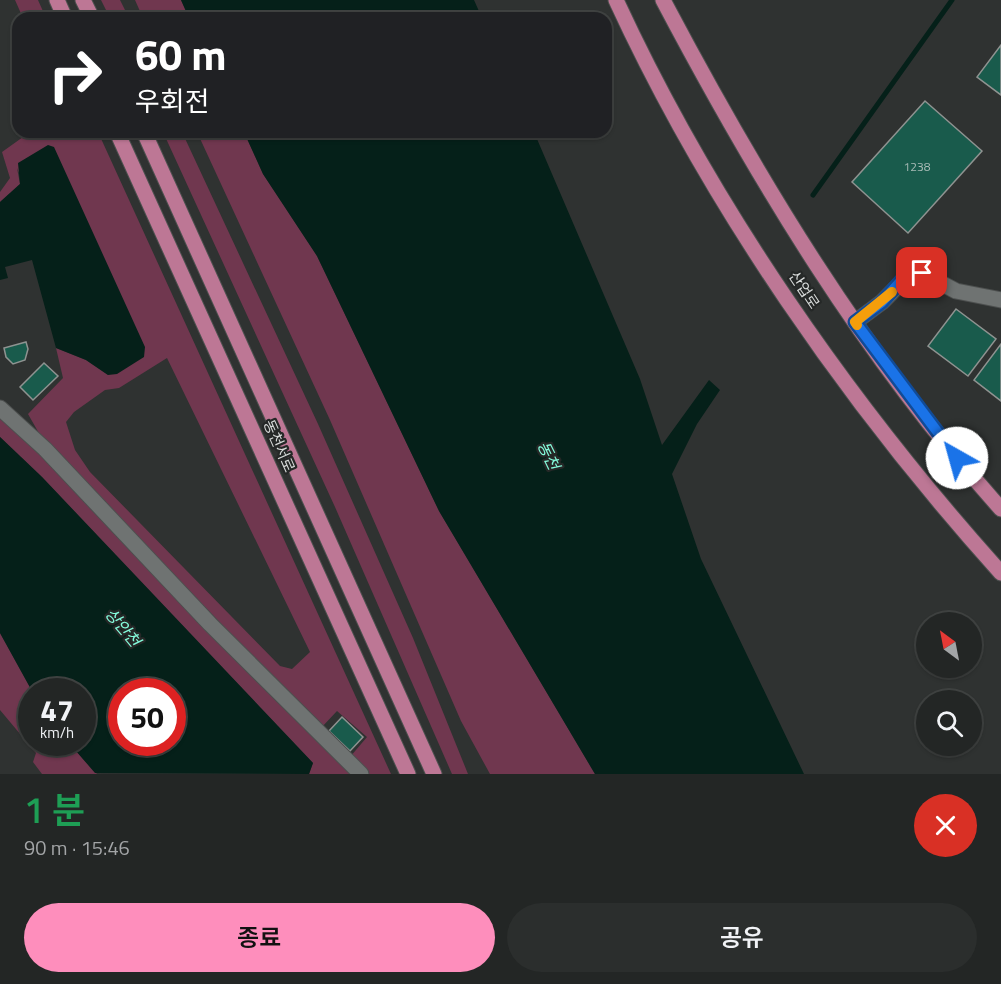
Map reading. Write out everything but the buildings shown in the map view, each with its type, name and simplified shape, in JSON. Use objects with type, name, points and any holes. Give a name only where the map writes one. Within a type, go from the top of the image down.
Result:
[{"type":"main road","name":"산업로","points":[[616,0],[680,123],[752,244],[854,394],[942,507],[1001,573]]},
{"type":"main road","name":"산업로","points":[[663,0],[719,105],[780,210],[855,322],[964,467],[1001,509]]},
{"type":"main road","name":"동천서로","points":[[120,138],[408,774]]},
{"type":"main road","name":"동천서로","points":[[147,138],[434,774]]},
{"type":"street","points":[[855,322],[882,302],[912,272],[922,273],[956,291],[1001,300]]},
{"type":"street","points":[[0,408],[45,449],[210,624],[361,774]]},
{"type":"shaded area","points":[[15,0],[38,0],[43,12],[20,12]]},
{"type":"shaded area","points":[[101,0],[120,0],[126,12],[107,12]]},
{"type":"shaded area","points":[[135,0],[181,0],[186,12],[140,12]]},
{"type":"shaded area","points":[[22,138],[101,138],[391,774],[366,774],[350,757],[367,737],[337,711],[321,728],[40,435],[28,414],[63,378],[56,348],[86,360],[108,375],[17,168],[20,184],[0,202],[0,192],[10,178],[2,152]],"holes":[[[167,358],[310,652],[292,669],[280,666],[90,472],[75,450],[66,422],[74,412],[105,390],[119,388]]]},
{"type":"shaded area","points":[[166,138],[185,138],[318,424],[413,638],[468,774],[452,774],[335,507]]},
{"type":"shaded area","points":[[200,138],[247,138],[263,174],[317,256],[439,511],[595,774],[490,774],[461,721],[330,420]]},
{"type":"shaded area","points":[[0,417],[26,439],[356,774],[309,774],[313,763],[42,477],[0,437]]},
{"type":"shaded area","points":[[0,633],[25,678],[18,678],[18,732],[0,710]]},
{"type":"shaded area","points":[[35,756],[81,756],[97,774],[42,774],[33,762]]},
{"type":"water","points":[[181,0],[474,0],[479,12],[186,12]]},
{"type":"water","name":"동천","points":[[247,138],[537,138],[640,379],[662,445],[709,380],[720,390],[697,424],[672,474],[701,559],[804,774],[595,774],[439,511],[317,256],[263,174]]},
{"type":"water","points":[[48,145],[54,147],[145,347],[144,357],[117,374],[108,375],[86,360],[56,348],[32,260],[5,267],[8,278],[0,280],[0,202],[20,184],[18,163]]},
{"type":"water","name":"상안천","points":[[0,437],[42,477],[313,763],[309,774],[95,773],[80,756],[96,756],[96,678],[25,678],[0,633]]},
{"type":"waterway","points":[[813,195],[952,0]]},
{"type":"slow traffic","points":[[857,325],[855,322],[892,292]]},
{"type":"route","points":[[922,273],[917,271],[907,274],[882,302],[855,322],[957,458]]}]
